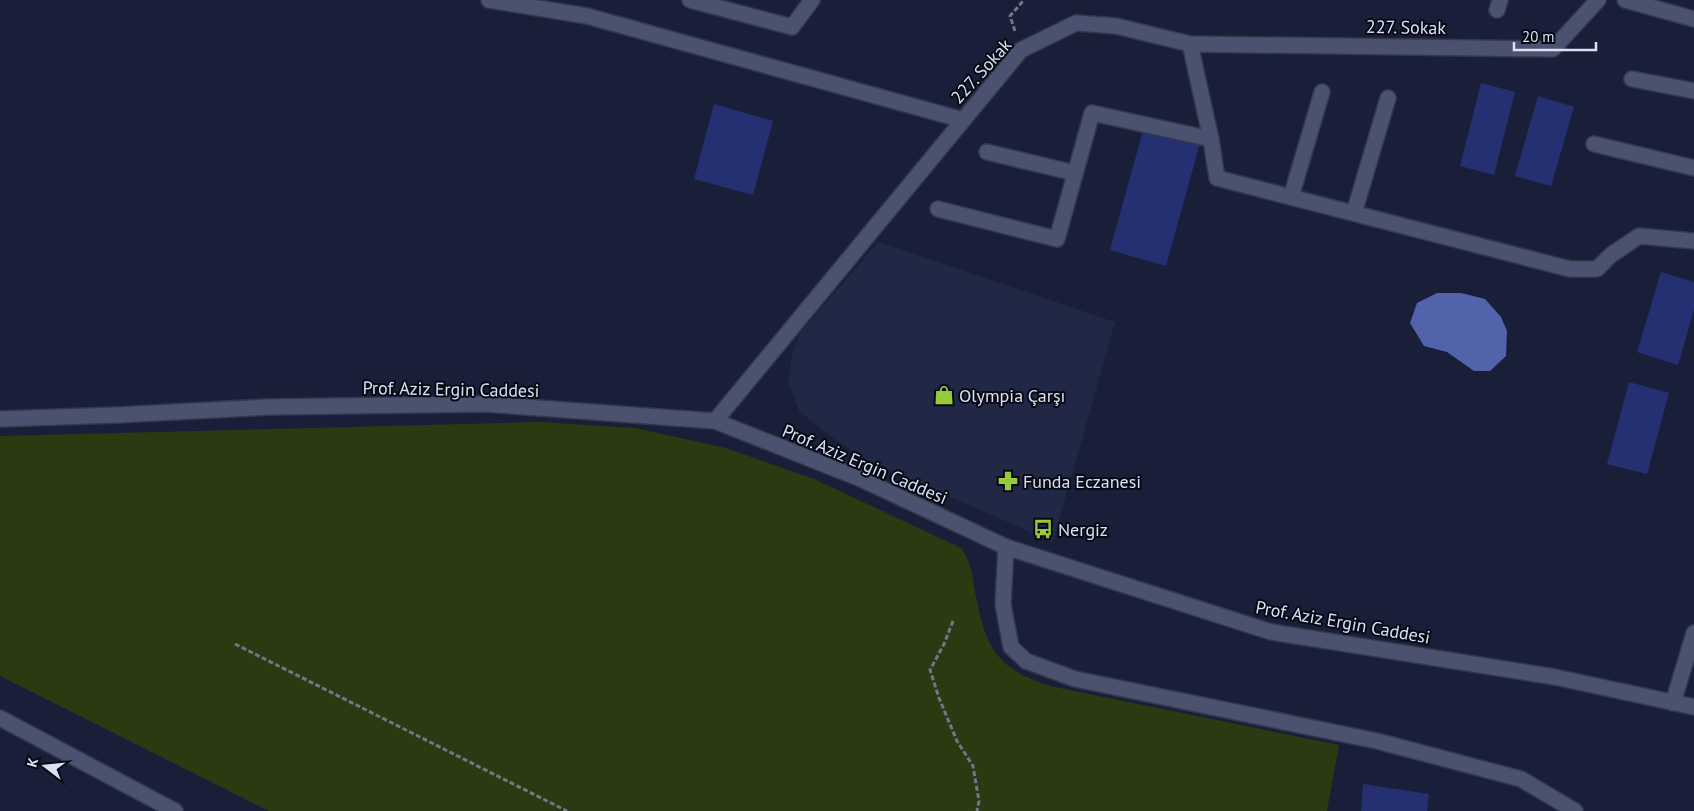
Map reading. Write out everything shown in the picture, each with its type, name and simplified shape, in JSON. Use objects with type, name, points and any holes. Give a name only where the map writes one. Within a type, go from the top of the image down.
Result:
[{"type":"street","points":[[489,0],[587,16],[963,120]]},
{"type":"street","points":[[690,0],[792,27],[812,0]]},
{"type":"street","name":"227. Sokak","points":[[715,421],[1021,50],[1076,23],[1116,26],[1190,44],[1553,49],[1598,0]]},
{"type":"street","points":[[1625,0],[1694,19]]},
{"type":"street","points":[[1190,44],[1211,139],[1217,178],[1570,269],[1597,269],[1611,255],[1639,236],[1694,241]]},
{"type":"street","points":[[1632,78],[1694,92]]},
{"type":"street","points":[[1291,198],[1322,92]]},
{"type":"street","points":[[1354,213],[1388,98]]},
{"type":"street","points":[[938,209],[1057,239],[1092,113],[1211,139]]},
{"type":"street","points":[[1594,144],[1694,168]]},
{"type":"street","points":[[987,152],[1075,174]]},
{"type":"street","name":"Prof. Aziz Ergin Caddesi","points":[[0,418],[117,415],[268,407],[485,404],[715,421],[861,479],[1006,547],[1271,632],[1555,677],[1694,707]]},
{"type":"street","points":[[1006,547],[1003,604],[1012,647],[1026,661],[1075,678],[1377,741],[1521,779],[1575,811]]},
{"type":"street","points":[[1673,703],[1694,633]]},
{"type":"street","points":[[0,718],[175,811]]},
{"type":"path","points":[[1021,50],[1010,16],[1024,0]]},
{"type":"path","points":[[953,621],[944,644],[930,670],[939,698],[957,741],[972,766],[979,800],[977,811]]},
{"type":"path","points":[[235,644],[567,811]]},
{"type":"shaded area","name":"Olympia Çarşı","points":[[878,242],[1115,322],[1053,542],[867,460],[830,436],[799,411],[788,380],[792,355],[800,333]]},
{"type":"green space","points":[[541,422],[635,428],[726,448],[814,479],[961,548],[971,569],[979,610],[987,637],[996,653],[1012,669],[1050,686],[1339,745],[1327,811],[269,811],[0,676],[0,436]]},
{"type":"water","points":[[1437,293],[1461,293],[1485,299],[1501,317],[1507,331],[1506,356],[1490,371],[1474,371],[1447,352],[1424,346],[1410,323],[1417,303]]},
{"type":"building","points":[[1481,83],[1515,92],[1494,175],[1460,166]]},
{"type":"building","points":[[1538,96],[1574,107],[1551,186],[1515,176]]},
{"type":"building","points":[[714,104],[773,121],[753,195],[694,179]]},
{"type":"building","points":[[1144,127],[1200,143],[1166,266],[1110,250]]},
{"type":"building","points":[[1661,272],[1694,282],[1694,310],[1678,365],[1637,352]]},
{"type":"building","points":[[1629,382],[1669,393],[1647,474],[1607,464]]},
{"type":"building","points":[[1363,784],[1429,794],[1427,811],[1361,811]]},
{"type":"place","name":"Olympia Çarşı","points":[[944,395]]},
{"type":"place","name":"Funda Eczanesi","points":[[1008,481]]},
{"type":"place","name":"Nergiz","points":[[1043,529]]}]
